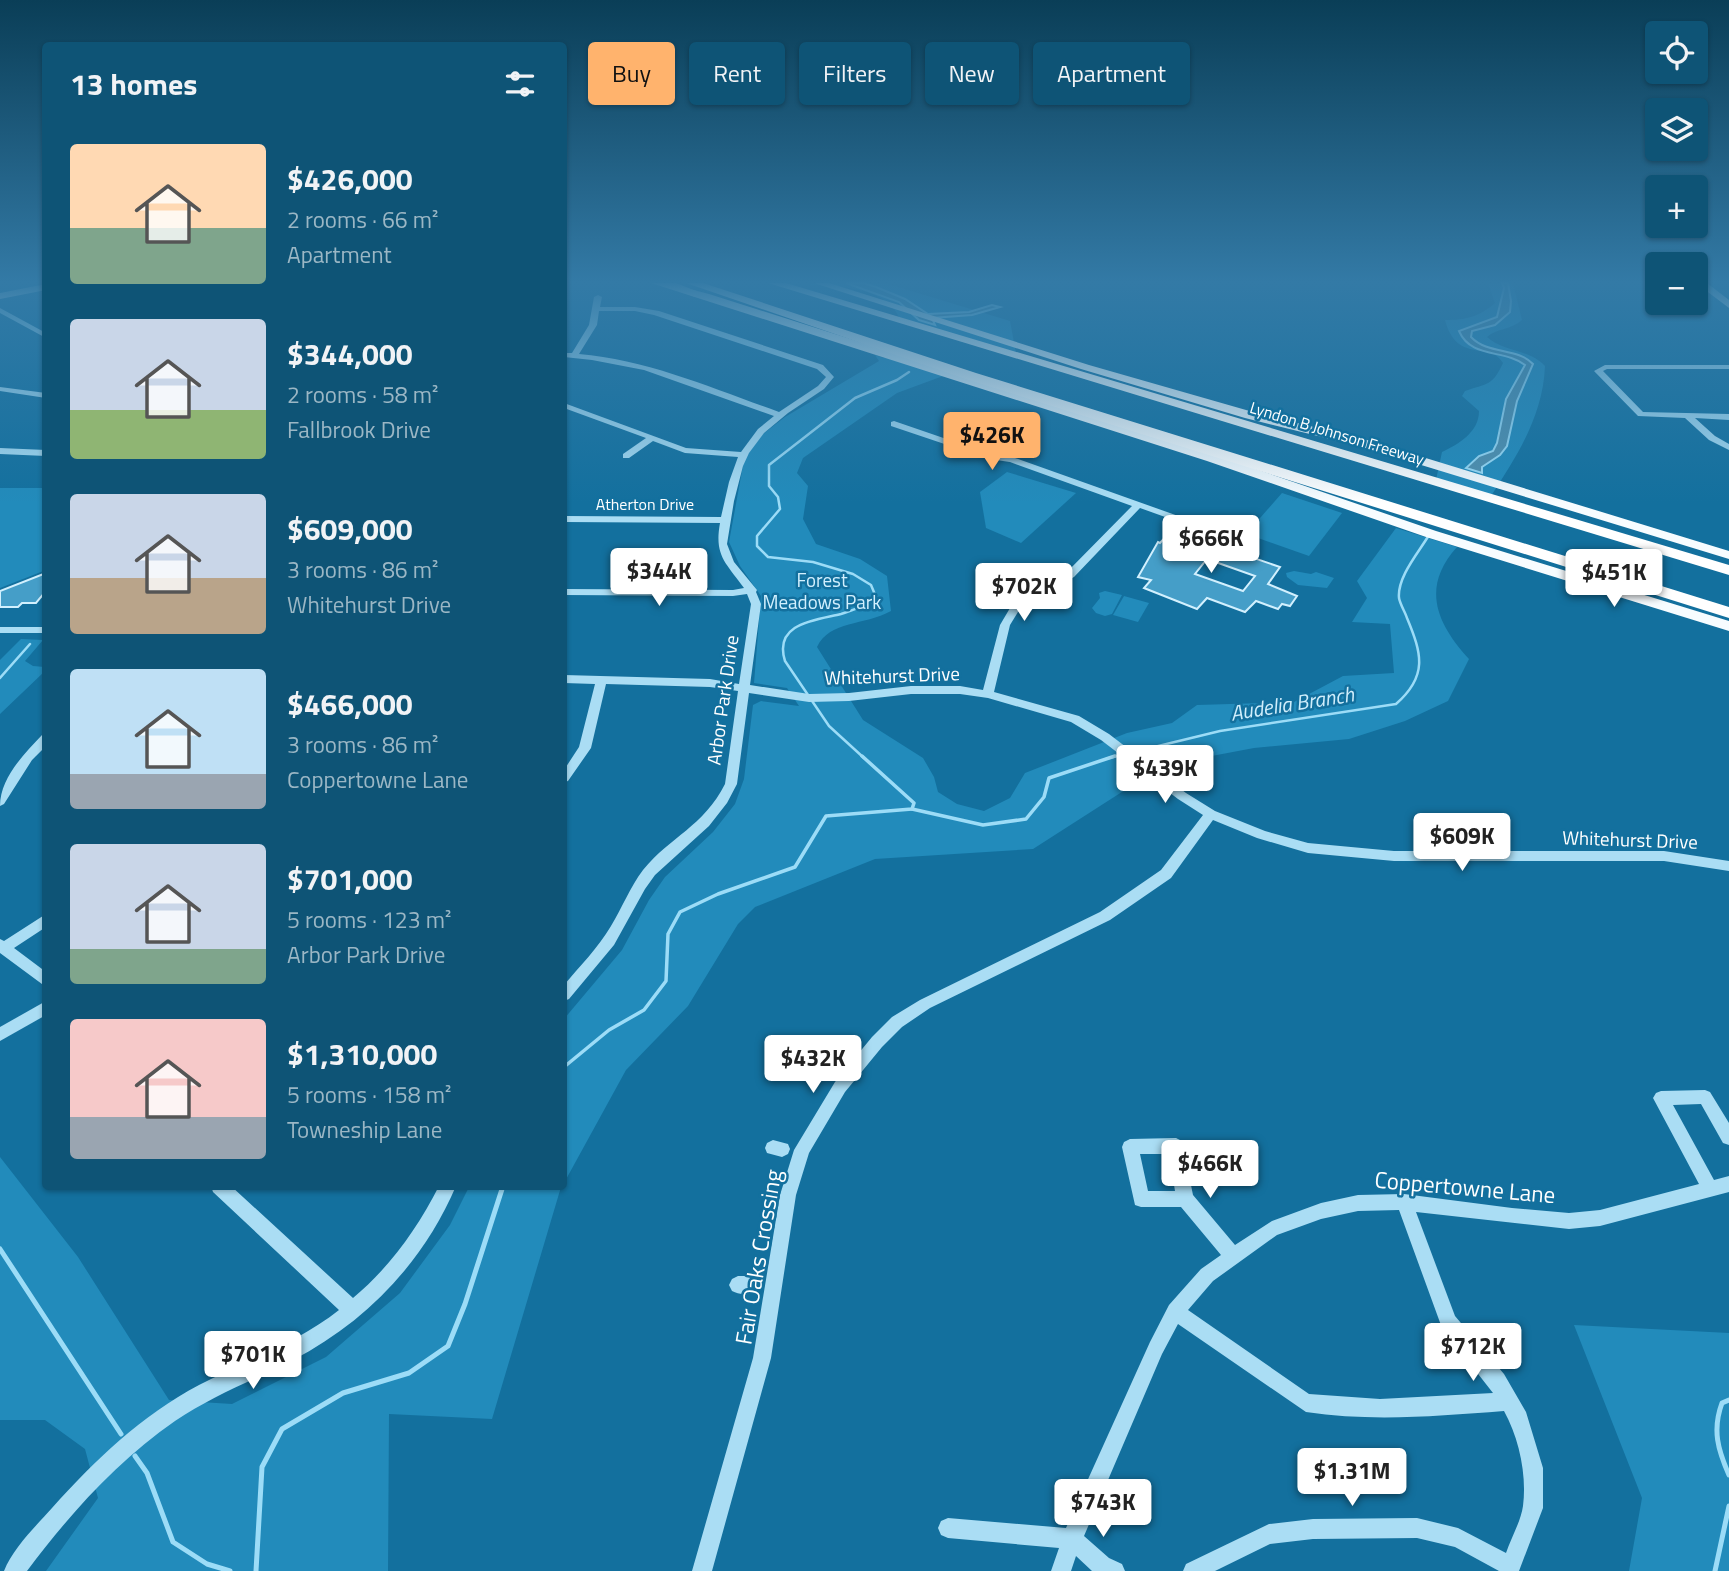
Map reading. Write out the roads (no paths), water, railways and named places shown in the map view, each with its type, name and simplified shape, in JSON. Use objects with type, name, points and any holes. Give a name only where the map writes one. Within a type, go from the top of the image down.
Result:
[{"type":"highway","points":[[915,356],[1729,613]]},
{"type":"highway","name":"Lyndon B Johnson Freeway","points":[[1018,356],[1729,570]]},
{"type":"highway","points":[[1250,415],[1536,502],[1675,554]]},
{"type":"highway","points":[[1362,509],[1391,513],[1614,582],[1643,586]]},
{"type":"main road","points":[[900,356],[1508,558],[1729,626]]},
{"type":"main road","points":[[1052,356],[1250,415],[1363,443],[1729,555]]},
{"type":"street","points":[[576,356],[644,367],[779,415]]},
{"type":"street","points":[[752,590],[730,564],[723,550],[726,520],[741,455],[757,434],[779,415],[829,381],[829,373],[820,367],[788,356]]},
{"type":"street","points":[[1729,367],[1600,368],[1598,371],[1641,414],[1729,416]]},
{"type":"street","points":[[0,390],[42,395]]},
{"type":"street","points":[[567,408],[685,450],[741,455]]},
{"type":"street","points":[[1688,416],[1712,438],[1729,447]]},
{"type":"street","points":[[894,424],[980,453],[1013,460],[1212,530],[1229,532]]},
{"type":"street","points":[[626,456],[651,439]]},
{"type":"street","points":[[0,451],[42,453]]},
{"type":"street","points":[[988,694],[1005,625],[1014,610],[1028,598],[1070,575],[1139,504]]},
{"type":"street","name":"Atherton Drive","points":[[567,519],[726,520]]},
{"type":"street","points":[[567,592],[733,593],[752,590]]},
{"type":"street","name":"Arbor Park Drive","points":[[567,991],[615,933],[639,886],[650,871],[708,822],[731,784],[756,604],[752,590]]},
{"type":"street","points":[[0,630],[42,631]]},
{"type":"street","name":"Whitehurst Drive","points":[[567,679],[674,680],[809,698],[849,697],[911,690],[960,690],[988,694],[1075,719],[1105,737],[1182,796],[1211,814],[1262,835],[1308,848],[1354,854],[1664,856],[1729,866]]},
{"type":"street","points":[[567,774],[585,748],[602,679]]},
{"type":"street","points":[[0,802],[28,757],[42,742]]},
{"type":"street","name":"Fair Oaks Crossing","points":[[702,1571],[762,1358],[788,1195],[802,1150],[840,1087],[884,1035],[925,1004],[1105,916],[1166,874],[1211,814]]},
{"type":"street","points":[[42,921],[2,946],[42,978]]},
{"type":"street","points":[[0,1035],[42,1009]]},
{"type":"street","points":[[1711,1189],[1661,1098],[1706,1097],[1729,1138]]},
{"type":"street","name":"Coppertowne Lane","points":[[1061,1571],[1072,1539],[1175,1311],[1207,1275],[1272,1228],[1321,1211],[1358,1203],[1404,1202],[1569,1221],[1600,1218],[1729,1184]]},
{"type":"street","points":[[223,1190],[354,1311]]},
{"type":"street","points":[[14,1571],[41,1534],[86,1485],[141,1435],[194,1398],[291,1352],[354,1311],[386,1283],[418,1241],[446,1190]]},
{"type":"street","points":[[1185,1199],[1232,1255]]},
{"type":"street","points":[[1193,1571],[1269,1534],[1313,1530],[1416,1528],[1458,1538],[1510,1569],[1533,1508],[1533,1468],[1519,1419],[1480,1359],[1448,1322],[1404,1202]]},
{"type":"street","points":[[1175,1311],[1306,1403],[1330,1408],[1508,1401]]},
{"type":"street","points":[[948,1528],[1072,1539],[1102,1566],[1115,1571]]},
{"type":"waterway","points":[[864,758],[829,726],[785,661],[783,648],[785,638],[799,625],[845,613],[873,602],[876,597],[871,585],[853,574],[813,562],[768,557],[757,546],[757,536],[780,509],[778,497],[769,486],[769,465],[855,398],[909,372]]},
{"type":"waterway","name":"Audelia Branch","points":[[1109,758],[1220,731],[1396,704],[1413,684],[1419,664],[1419,654],[1399,590],[1405,573],[1429,535]]},
{"type":"waterway","points":[[0,678],[30,644]]},
{"type":"waterway","points":[[862,756],[914,803],[912,809]]},
{"type":"waterway","name":"Audelia Branch","points":[[1109,758],[1115,756]]},
{"type":"waterway","name":"Audelia Branch","points":[[912,809],[983,825],[1026,819],[1044,797],[1049,778],[1109,758]]},
{"type":"waterway","points":[[567,1065],[609,1030],[644,1010],[666,981],[668,934],[680,912],[718,894],[795,867],[826,816],[912,809]]},
{"type":"waterway","points":[[256,1571],[262,1467],[282,1429],[343,1393],[409,1373],[448,1346],[465,1304],[502,1190]]},
{"type":"waterway","points":[[0,1249],[121,1434]]},
{"type":"waterway","points":[[1729,1400],[1722,1403],[1717,1422],[1719,1448],[1729,1475]]},
{"type":"waterway","points":[[135,1456],[147,1473],[173,1542],[207,1564],[230,1571]]},
{"type":"waterway","points":[[1715,1571],[1729,1506]]},
{"type":"park label","name":"Forest Meadows Park","points":[[822,590]]}]
